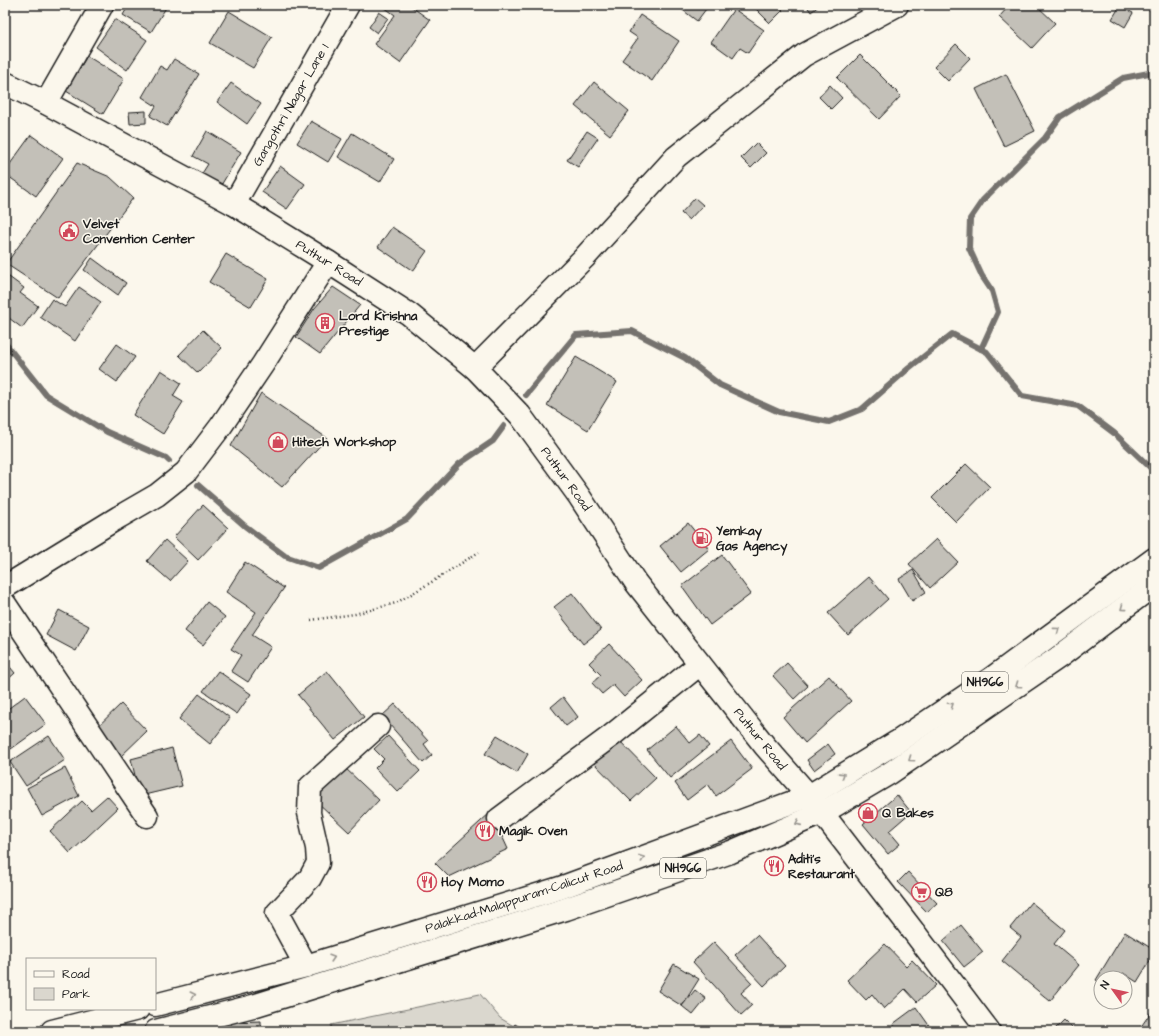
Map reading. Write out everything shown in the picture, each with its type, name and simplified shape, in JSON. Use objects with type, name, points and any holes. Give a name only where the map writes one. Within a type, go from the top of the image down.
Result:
[{"type":"main road","points":[[46,103],[102,5]]},
{"type":"main road","name":"Gangothri Nagar Lane 1","points":[[234,204],[348,5]]},
{"type":"main road","points":[[475,368],[584,258],[676,157],[804,55],[897,5]]},
{"type":"main road","name":"Puthur Road","points":[[5,83],[46,103],[234,204],[409,314],[475,368],[520,415],[580,496],[636,583],[765,746],[815,804],[913,929],[989,1031]]},
{"type":"main road","points":[[5,587],[106,524],[158,495],[186,472],[221,426],[263,364],[328,262]]},
{"type":"main road","name":"Palakkad-Malappuram-Calicut Road","points":[[156,1031],[253,1006],[566,909],[731,852],[815,804],[896,742],[992,678],[1154,559]]},
{"type":"main road","name":"Palakkad-Malappuram-Calicut Road","points":[[156,1005],[306,966],[560,888],[815,804],[896,769],[1058,657],[1154,585]]},
{"type":"main road","points":[[5,604],[146,816]]},
{"type":"main road","points":[[498,819],[611,736],[700,664]]},
{"type":"main road","points":[[306,966],[277,913],[310,878],[318,863],[317,848],[309,813],[310,787],[378,726]]},
{"type":"main road","points":[[52,1031],[134,1010]]},
{"type":"path","points":[[311,620],[356,614],[396,603],[479,552]]},
{"type":"green space","points":[[480,994],[500,1018],[522,1031],[333,1031],[331,1025]]},
{"type":"building","points":[[129,5],[167,6],[151,32],[123,15]]},
{"type":"building","points":[[381,5],[409,5],[430,20],[400,63],[374,44],[395,15]]},
{"type":"building","points":[[676,5],[709,5],[697,21]]},
{"type":"building","points":[[752,5],[778,5],[783,10],[770,23]]},
{"type":"building","points":[[806,5],[820,5],[811,12]]},
{"type":"building","points":[[1010,5],[1036,5],[1055,23],[1032,48],[999,17]]},
{"type":"building","points":[[1120,6],[1133,13],[1125,27],[1112,19]]},
{"type":"building","points":[[734,9],[764,30],[748,53],[740,48],[733,58],[711,42]]},
{"type":"building","points":[[229,11],[272,37],[253,68],[210,43]]},
{"type":"building","points":[[379,12],[388,18],[377,33],[369,27]]},
{"type":"building","points":[[640,15],[679,41],[652,81],[622,60],[638,38],[629,32]]},
{"type":"building","points":[[115,19],[147,40],[127,70],[96,47]]},
{"type":"building","points":[[956,44],[970,58],[948,81],[934,67]]},
{"type":"building","points":[[860,55],[901,96],[879,119],[837,78]]},
{"type":"building","points":[[87,56],[124,79],[103,114],[66,91]]},
{"type":"building","points":[[174,59],[199,74],[167,126],[150,116],[156,106],[142,97],[160,66],[167,70]]},
{"type":"building","points":[[1006,74],[1035,131],[1004,146],[976,89]]},
{"type":"building","points":[[594,82],[629,111],[610,135],[575,106]]},
{"type":"building","points":[[231,83],[261,104],[247,124],[217,102]]},
{"type":"building","points":[[830,85],[842,98],[831,109],[819,97]]},
{"type":"building","points":[[146,111],[146,123],[130,124],[129,112]]},
{"type":"building","points":[[311,121],[342,139],[328,162],[297,143]]},
{"type":"building","points":[[207,131],[241,152],[220,187],[201,175],[208,164],[193,156]]},
{"type":"building","points":[[587,131],[598,138],[578,167],[567,160]]},
{"type":"building","points":[[352,133],[394,159],[380,182],[338,157]]},
{"type":"building","points":[[31,135],[63,158],[36,196],[5,174],[5,171]]},
{"type":"building","points":[[756,143],[766,153],[751,168],[741,158]]},
{"type":"building","name":"Velvet Convention Center","points":[[77,163],[110,177],[133,198],[58,298],[6,264]]},
{"type":"building","points":[[280,166],[305,184],[287,209],[262,192]]},
{"type":"building","points":[[695,198],[703,205],[689,220],[681,213]]},
{"type":"building","points":[[392,227],[427,251],[413,271],[378,247]]},
{"type":"building","points":[[226,254],[268,279],[251,307],[209,282]]},
{"type":"building","points":[[92,258],[126,283],[118,295],[84,270]]},
{"type":"building","points":[[5,274],[24,288],[20,293],[38,306],[22,328],[5,315]]},
{"type":"building","points":[[1154,286],[1154,299],[1147,292]]},
{"type":"building","points":[[79,287],[101,302],[75,341],[40,317],[52,299],[65,307]]},
{"type":"building","name":"Lord Krishna Prestige","points":[[333,287],[360,305],[320,354],[296,337],[314,309]]},
{"type":"building","points":[[203,330],[222,348],[198,373],[179,355]]},
{"type":"building","points":[[117,344],[135,357],[117,382],[99,369]]},
{"type":"building","points":[[576,357],[617,382],[588,430],[547,405]]},
{"type":"building","points":[[161,370],[181,383],[173,396],[183,402],[163,434],[133,415]]},
{"type":"building","name":"Hitech Workshop","points":[[261,393],[327,438],[282,487],[231,446]]},
{"type":"building","points":[[966,464],[990,487],[956,522],[932,498]]},
{"type":"building","points":[[203,505],[228,528],[198,560],[174,537]]},
{"type":"building","points":[[688,523],[709,549],[681,572],[660,546]]},
{"type":"building","points":[[936,539],[958,562],[930,588],[909,564]]},
{"type":"building","points":[[165,540],[188,561],[170,581],[147,561]]},
{"type":"building","points":[[722,555],[751,594],[710,625],[682,586]]},
{"type":"building","points":[[245,562],[284,588],[252,635],[271,647],[248,682],[231,671],[241,655],[231,649],[256,612],[226,592]]},
{"type":"building","points":[[913,570],[926,592],[912,601],[899,579]]},
{"type":"building","points":[[869,577],[888,599],[848,635],[828,613]]},
{"type":"building","points":[[572,593],[601,630],[583,644],[554,607]]},
{"type":"building","points":[[207,602],[225,617],[203,645],[185,631]]},
{"type":"building","points":[[59,610],[89,626],[76,651],[46,635]]},
{"type":"building","points":[[609,644],[642,680],[624,697],[613,685],[602,694],[592,683],[601,675],[589,663]]},
{"type":"building","points":[[5,661],[15,673],[5,682]]},
{"type":"building","points":[[787,663],[808,686],[794,699],[773,676]]},
{"type":"building","points":[[218,671],[251,694],[237,714],[203,691]]},
{"type":"building","points":[[327,671],[364,717],[335,740],[298,695]]},
{"type":"building","points":[[829,676],[851,701],[805,743],[783,717]]},
{"type":"building","points":[[199,694],[230,718],[210,744],[179,719]]},
{"type":"building","points":[[25,696],[46,724],[11,749],[5,740],[5,711]]},
{"type":"building","points":[[563,697],[578,717],[566,726],[551,707]]},
{"type":"building","points":[[121,704],[147,731],[118,759],[92,732]]},
{"type":"building","points":[[395,704],[428,741],[424,744],[432,755],[423,763],[382,716]]},
{"type":"building","points":[[676,726],[690,743],[700,735],[709,746],[670,778],[647,750]]},
{"type":"building","points":[[497,735],[528,754],[517,773],[485,754]]},
{"type":"building","points":[[614,735],[656,778],[631,801],[590,759]]},
{"type":"building","points":[[49,736],[65,760],[26,786],[10,762]]},
{"type":"building","points":[[388,736],[420,771],[398,792],[375,768],[384,759],[374,749]]},
{"type":"building","points":[[731,741],[752,769],[716,796],[708,784],[687,800],[675,783]]},
{"type":"building","points":[[828,744],[835,754],[814,770],[807,760]]},
{"type":"building","points":[[172,748],[182,786],[140,796],[131,759]]},
{"type":"building","points":[[344,767],[379,800],[349,832],[314,799]]},
{"type":"building","points":[[65,768],[79,796],[42,816],[27,788]]},
{"type":"building","points":[[897,795],[911,812],[889,831],[900,844],[888,854],[863,824]]},
{"type":"building","points":[[107,796],[118,808],[70,853],[50,831],[82,801],[91,810]]},
{"type":"building","name":"Magik Oven","points":[[491,812],[508,849],[449,877],[435,863]]},
{"type":"building","points":[[908,872],[937,903],[927,912],[898,882]]},
{"type":"building","points":[[1031,902],[1065,930],[1054,944],[1079,965],[1050,1001],[1002,961],[1021,937],[1010,928]]},
{"type":"building","points":[[961,925],[983,952],[964,967],[943,941]]},
{"type":"building","points":[[1125,932],[1154,950],[1154,954],[1137,982],[1133,979],[1133,970],[1102,970]]},
{"type":"building","points":[[757,935],[785,966],[764,986],[735,955]]},
{"type":"building","points":[[714,942],[752,983],[741,993],[752,1005],[741,1015],[693,962]]},
{"type":"building","points":[[885,944],[906,966],[912,960],[936,985],[917,1002],[905,989],[884,1009],[872,994],[866,1000],[847,980]]},
{"type":"building","points":[[674,964],[699,979],[682,1006],[658,991]]},
{"type":"building","points":[[695,990],[706,999],[693,1015],[682,1006]]},
{"type":"building","points":[[916,1007],[933,1031],[898,1031],[893,1024]]},
{"type":"building","points":[[1151,1012],[1154,1014],[1154,1031],[1138,1031]]},
{"type":"building","points":[[1064,1020],[1075,1031],[1053,1031]]},
{"type":"building","points":[[261,1021],[261,1031],[231,1031],[231,1022]]},
{"type":"building","points":[[515,1024],[526,1031],[510,1031]]},
{"type":"waterway","points":[[981,349],[998,312],[992,291],[982,276],[969,248],[970,219],[983,200],[1045,138],[1060,117],[1123,78],[1154,72]]},
{"type":"waterway","points":[[526,395],[576,335],[632,331],[685,358],[720,385],[779,412],[829,422],[862,409],[909,368],[952,334],[987,352],[1022,396],[1078,406],[1114,433],[1154,471]]},
{"type":"waterway","points":[[5,343],[46,395],[107,432],[166,458],[169,461]]},
{"type":"waterway","points":[[198,485],[245,526],[285,556],[319,568],[407,519],[459,464],[493,441],[504,426]]},
{"type":"place","name":"Velvet Convention Center","points":[[69,231]]},
{"type":"place","name":"Lord Krishna Prestige","points":[[325,323]]},
{"type":"place","name":"Hitech Workshop","points":[[278,442]]},
{"type":"place","name":"Yemkay Gas Agency","points":[[702,538]]},
{"type":"place","name":"Q Bakes","points":[[868,813]]},
{"type":"place","name":"Magik Oven","points":[[485,831]]},
{"type":"place","name":"Aditi's Restaurant","points":[[774,866]]},
{"type":"place","name":"Hoy Momo","points":[[427,882]]},
{"type":"place","name":"Q8","points":[[921,892]]}]
